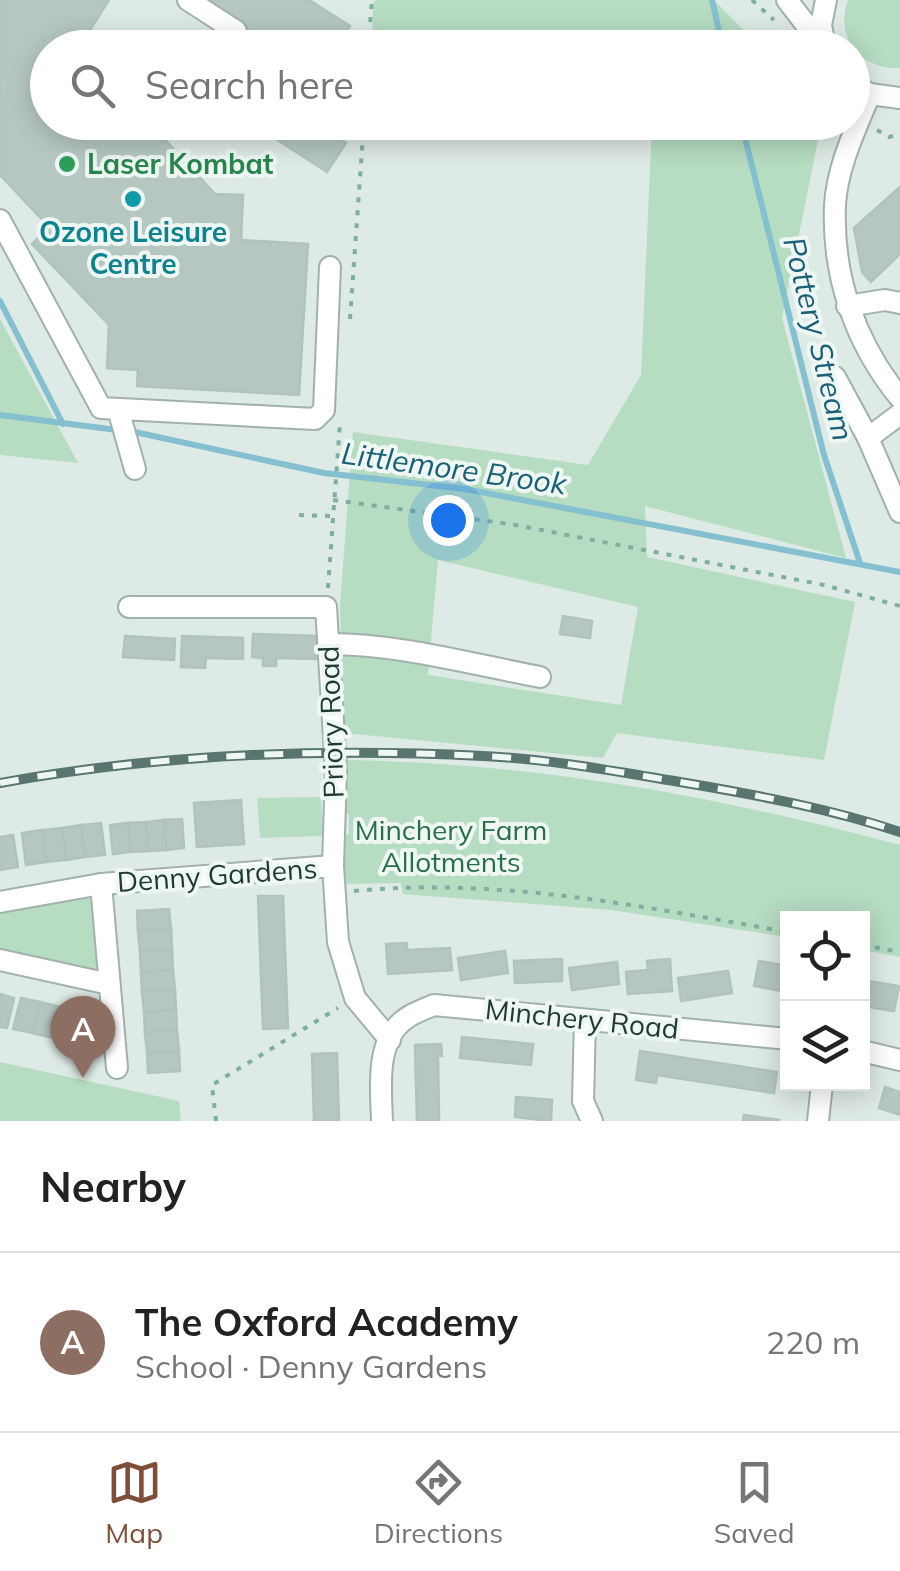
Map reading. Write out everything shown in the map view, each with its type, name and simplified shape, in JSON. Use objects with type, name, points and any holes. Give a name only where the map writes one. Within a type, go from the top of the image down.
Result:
[{"type":"street","points":[[188,0],[234,30]]},
{"type":"street","points":[[787,0],[810,30]]},
{"type":"street","points":[[822,30],[826,0]]},
{"type":"street","points":[[870,91],[900,98]]},
{"type":"street","points":[[849,140],[835,202],[839,272],[847,306],[878,371],[900,398]]},
{"type":"street","points":[[0,220],[102,408],[120,418],[316,418],[324,410],[330,268]]},
{"type":"street","points":[[847,306],[885,300],[900,304]]},
{"type":"street","points":[[835,377],[868,438],[900,512]]},
{"type":"street","points":[[868,438],[900,414]]},
{"type":"street","points":[[120,418],[135,469]]},
{"type":"street","points":[[130,607],[326,607]]},
{"type":"street","name":"Priory Road","points":[[326,607],[336,770],[333,866],[338,942],[355,998],[390,1040]]},
{"type":"street","points":[[329,644],[418,654],[540,677]]},
{"type":"street","name":"Denny Gardens","points":[[0,902],[100,884],[333,866]]},
{"type":"street","name":"Denny Gardens","points":[[100,884],[116,1068]]},
{"type":"street","points":[[0,960],[110,984]]},
{"type":"street","name":"Minchery Road","points":[[390,1040],[403,1020],[434,1005],[780,1038]]},
{"type":"street","points":[[585,1020],[583,1101],[592,1121]]},
{"type":"street","points":[[382,1121],[380,1071],[390,1040]]},
{"type":"street","points":[[870,1053],[900,1060]]},
{"type":"street","points":[[818,1121],[821,1091]]},
{"type":"path","points":[[370,30],[372,0]]},
{"type":"path","points":[[752,0],[783,30]]},
{"type":"path","points":[[349,333],[363,140]]},
{"type":"path","points":[[326,607],[342,406]]},
{"type":"path","points":[[333,500],[516,526],[824,585],[900,606]]},
{"type":"path","points":[[299,515],[332,516]]},
{"type":"path","points":[[334,892],[402,886],[558,893],[780,931]]},
{"type":"path","points":[[870,946],[900,952]]},
{"type":"path","points":[[216,1121],[212,1086],[355,998]]},
{"type":"green space","points":[[376,0],[714,0],[743,30],[372,30]]},
{"type":"green space","points":[[848,0],[900,0],[900,68],[870,62],[870,30],[846,30]]},
{"type":"green space","points":[[651,140],[818,140],[782,318],[846,558],[645,506],[647,557],[855,602],[824,760],[617,733],[603,758],[344,733],[340,605],[353,432],[588,465],[641,375]],"holes":[[[438,560],[638,607],[621,705],[428,675]]]},
{"type":"green space","points":[[0,319],[78,463],[0,455]]},
{"type":"green space","name":"Minchery Farm Allotments","points":[[345,760],[556,775],[694,797],[831,827],[900,845],[900,957],[870,951],[870,911],[780,911],[780,936],[611,910],[403,894],[401,883],[343,884],[343,837],[349,833],[349,815],[342,812]]},
{"type":"green space","points":[[321,797],[323,836],[260,838],[257,798]]},
{"type":"green space","points":[[78,896],[95,904],[101,968],[98,972],[0,953],[0,909]]},
{"type":"green space","points":[[0,1062],[179,1101],[181,1121],[0,1121]]},
{"type":"building","name":"Ozone Leisure Centre","points":[[0,0],[109,0],[90,30],[30,30],[30,140],[166,140],[215,194],[243,195],[241,240],[308,244],[299,395],[137,386],[138,370],[107,368],[109,325],[32,244],[49,227],[0,175]]},
{"type":"building","points":[[205,0],[309,0],[350,26],[347,30],[250,29]]},
{"type":"building","points":[[278,140],[346,143],[327,172]]},
{"type":"building","points":[[900,187],[900,254],[871,282],[862,272],[854,228]]},
{"type":"building","points":[[563,616],[592,621],[590,638],[560,634]]},
{"type":"building","points":[[253,634],[317,636],[316,659],[276,658],[276,666],[263,666],[263,658],[252,657]]},
{"type":"building","points":[[125,636],[175,639],[174,660],[123,657]]},
{"type":"building","points":[[182,636],[243,638],[243,659],[206,658],[205,668],[181,667]]},
{"type":"building","points":[[241,800],[244,844],[197,847],[194,803]]},
{"type":"building","points":[[182,819],[184,848],[166,850],[164,820]]},
{"type":"building","points":[[164,820],[166,850],[148,851],[146,822]]},
{"type":"building","points":[[146,822],[148,851],[130,852],[128,823]]},
{"type":"building","points":[[101,823],[105,855],[85,857],[81,825]]},
{"type":"building","points":[[128,823],[130,852],[113,854],[110,825]]},
{"type":"building","points":[[81,825],[85,857],[66,860],[62,828]]},
{"type":"building","points":[[62,828],[66,860],[46,862],[42,830]]},
{"type":"building","points":[[42,830],[46,862],[26,865],[22,833]]},
{"type":"building","points":[[13,835],[18,867],[0,870],[0,837]]},
{"type":"building","points":[[258,896],[283,896],[288,1028],[263,1029]]},
{"type":"building","points":[[169,909],[171,929],[138,931],[137,911]]},
{"type":"building","points":[[171,929],[172,949],[140,952],[138,931]]},
{"type":"building","points":[[407,943],[407,950],[450,948],[452,970],[388,974],[386,944]]},
{"type":"building","points":[[172,949],[173,970],[141,972],[140,952]]},
{"type":"building","points":[[505,951],[508,973],[461,980],[458,958]]},
{"type":"building","points":[[562,959],[562,981],[515,983],[514,961]]},
{"type":"building","points":[[670,959],[672,991],[628,994],[626,972],[648,970],[647,961]]},
{"type":"building","points":[[759,961],[780,965],[780,991],[754,986]]},
{"type":"building","points":[[617,962],[619,984],[572,990],[569,968]]},
{"type":"building","points":[[173,970],[175,990],[142,992],[141,972]]},
{"type":"building","points":[[728,971],[732,993],[681,1001],[678,978]]},
{"type":"building","points":[[870,981],[899,986],[894,1011],[870,1007]]},
{"type":"building","points":[[175,990],[176,1010],[144,1012],[142,992]]},
{"type":"building","points":[[0,994],[14,998],[7,1028],[0,1027]]},
{"type":"building","points":[[21,998],[40,1002],[33,1033],[13,1029]]},
{"type":"building","points":[[40,1002],[60,1007],[53,1038],[33,1033]]},
{"type":"building","points":[[60,1007],[79,1011],[72,1042],[53,1038]]},
{"type":"building","points":[[176,1010],[177,1030],[145,1033],[144,1012]]},
{"type":"building","points":[[79,1011],[99,1016],[92,1047],[72,1042]]},
{"type":"building","points":[[177,1030],[179,1051],[147,1052],[145,1033]]},
{"type":"building","points":[[462,1037],[533,1044],[531,1065],[460,1058]]},
{"type":"building","points":[[441,1044],[439,1121],[417,1121],[415,1045]]},
{"type":"building","points":[[179,1051],[180,1071],[148,1073],[147,1052]]},
{"type":"building","points":[[640,1051],[777,1072],[774,1093],[657,1075],[656,1083],[636,1080]]},
{"type":"building","points":[[337,1053],[339,1121],[314,1121],[312,1054]]},
{"type":"building","points":[[885,1087],[900,1092],[900,1115],[879,1108]]},
{"type":"building","points":[[516,1097],[552,1100],[551,1121],[515,1117]]},
{"type":"building","points":[[744,1115],[779,1120],[743,1121]]},
{"type":"waterway","name":"Pottery Stream","points":[[712,0],[719,30]]},
{"type":"waterway","name":"Pottery Stream","points":[[745,140],[824,455],[860,563]]},
{"type":"waterway","points":[[0,301],[63,424]]},
{"type":"waterway","name":"Littlemore Brook","points":[[0,415],[117,430]]},
{"type":"waterway","name":"Littlemore Brook","points":[[130,431],[324,473],[465,489],[900,572]]},
{"type":"railway","points":[[0,783],[120,765],[241,756],[483,756],[585,766],[740,792],[900,832]]},
{"type":"place","name":"Laser Kombat","points":[[67,164]]},
{"type":"place","name":"Ozone Leisure Centre","points":[[133,199]]},
{"type":"place","name":"The Oxford Academy","points":[[83,1078]]}]
